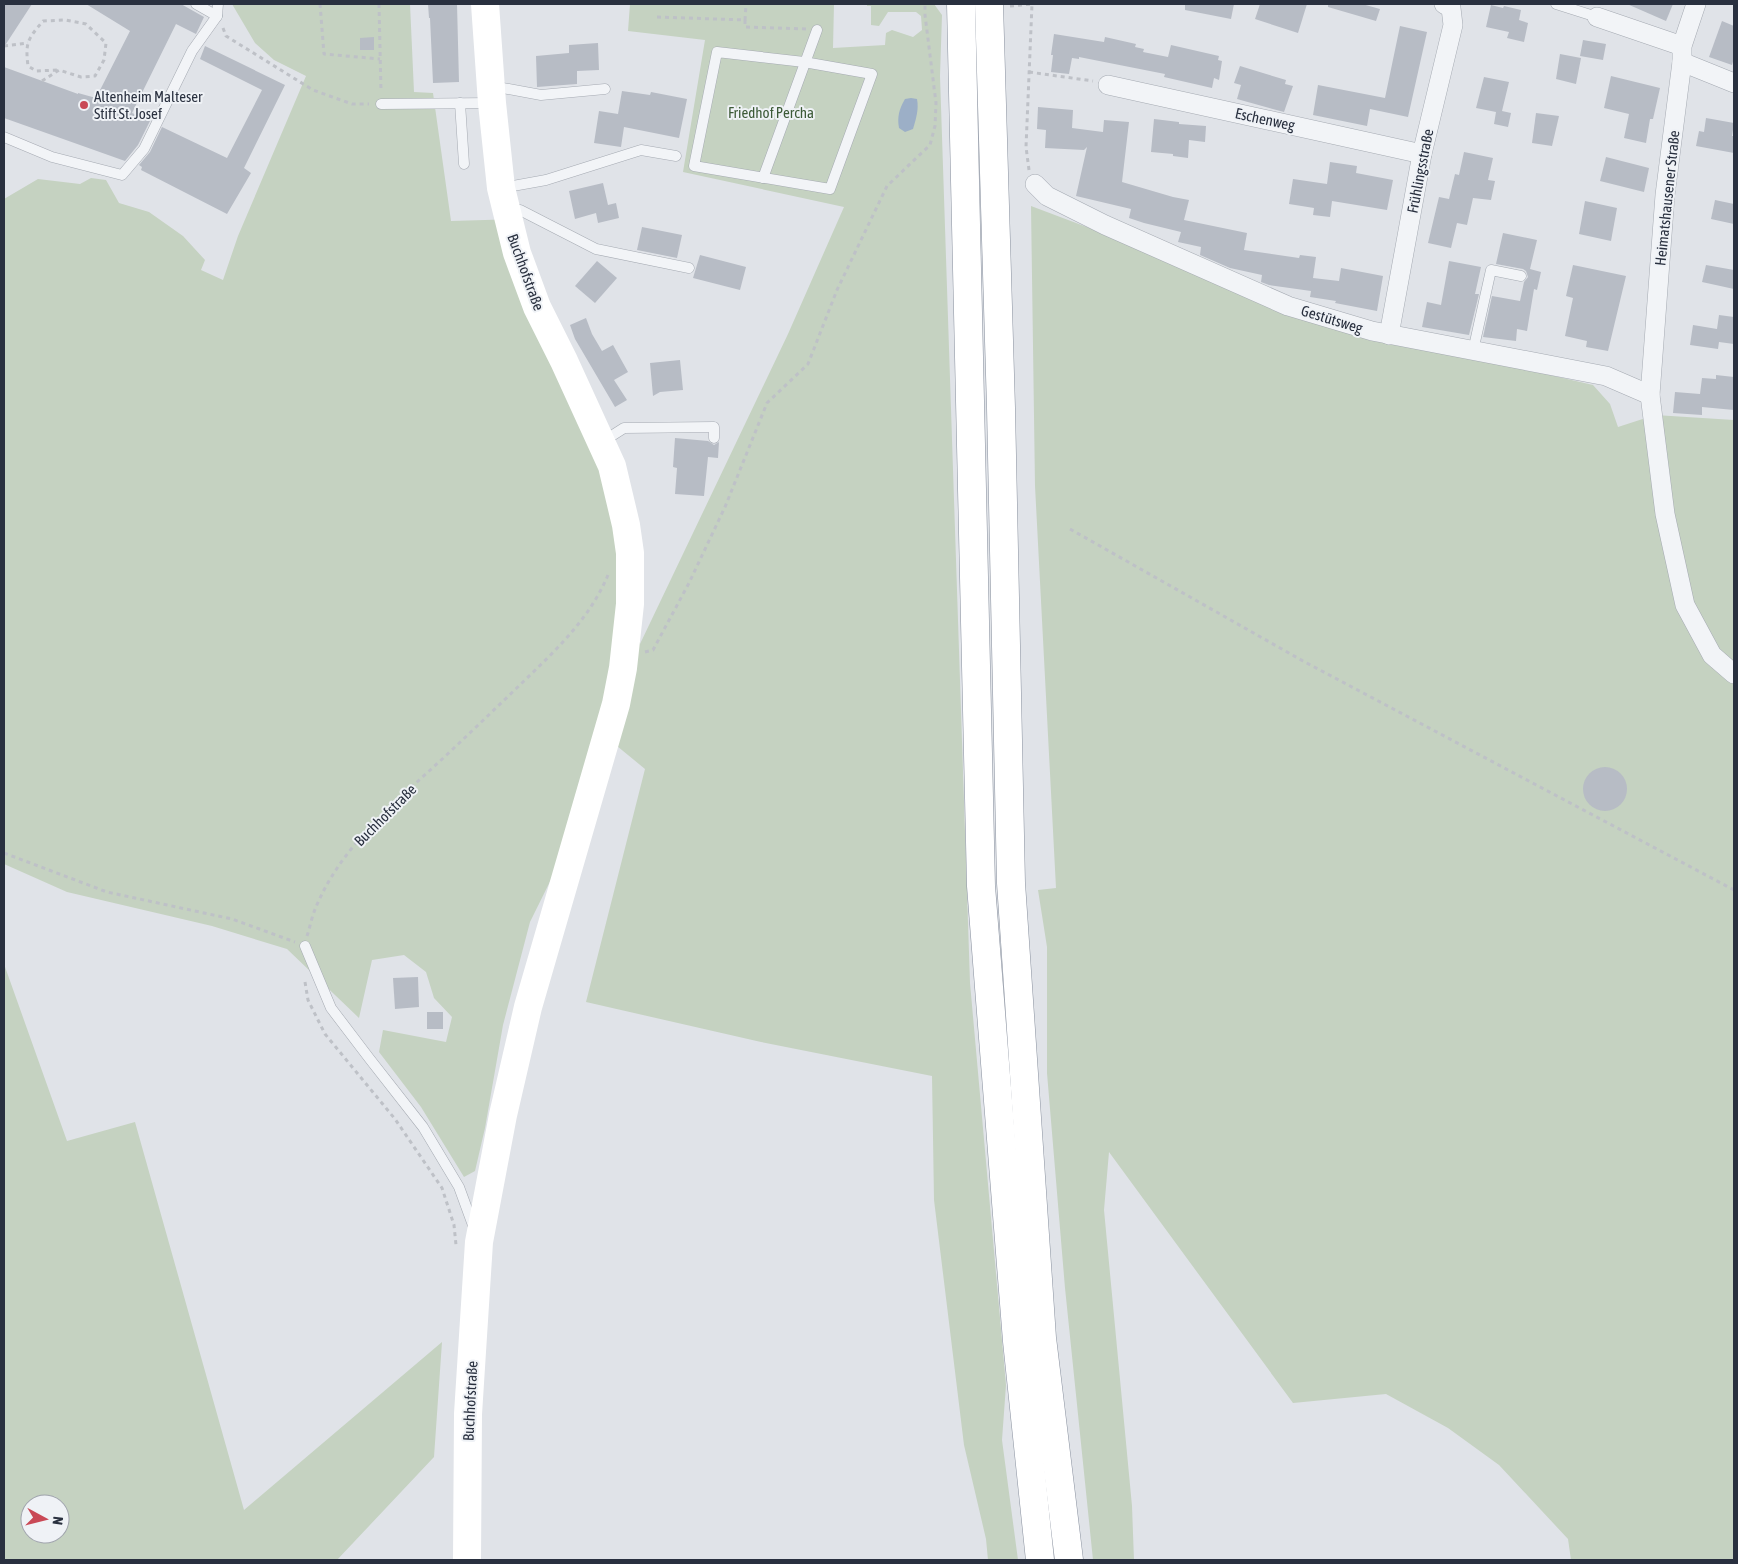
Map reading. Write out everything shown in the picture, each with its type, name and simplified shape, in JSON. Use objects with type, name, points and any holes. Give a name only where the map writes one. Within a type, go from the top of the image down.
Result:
[{"type":"main road","name":"Buchhofstraße","points":[[467,1560],[468,1248],[503,1115],[528,1007],[616,704],[630,604],[630,553],[626,525],[612,466],[537,307],[516,253],[503,198],[491,94],[486,4]]},
{"type":"main road","points":[[961,4],[981,886],[1017,1341],[1040,1560]]},
{"type":"main road","points":[[999,5],[1001,408],[1011,884],[1042,1338],[1069,1560]]},
{"type":"street","name":"Heimatshausener Straße","points":[[1696,4],[1682,54],[1666,195],[1650,395],[1664,514],[1685,605],[1712,655],[1734,674]]},
{"type":"street","name":"Frühlingsstraße","points":[[1389,335],[1422,154],[1453,24],[1450,5]]},
{"type":"street","points":[[1597,17],[1682,54],[1734,83]]},
{"type":"street","name":"Eschenweg","points":[[1108,85],[1422,154]]},
{"type":"street","name":"Gestütsweg","points":[[1035,184],[1047,196],[1104,225],[1288,306],[1389,335],[1606,376],[1650,395]]},
{"type":"lane","points":[[196,4],[217,16]]},
{"type":"lane","points":[[4,137],[52,157],[122,175],[144,149],[192,51],[217,16],[218,4]]},
{"type":"lane","points":[[1556,4],[1597,17]]},
{"type":"lane","points":[[764,178],[817,30]]},
{"type":"lane","points":[[717,52],[804,62],[872,74],[830,189],[694,166],[717,52]]},
{"type":"lane","points":[[381,104],[460,103],[491,94],[540,95],[605,89]]},
{"type":"lane","points":[[460,103],[464,164]]},
{"type":"lane","points":[[503,198],[546,180],[641,150],[676,156]]},
{"type":"lane","points":[[503,198],[520,210],[596,248],[689,268]]},
{"type":"lane","points":[[1473,351],[1491,270],[1521,276]]},
{"type":"lane","points":[[601,442],[624,428],[714,428],[714,438]]},
{"type":"lane","name":"Buchhofstraße","points":[[305,946],[331,1008],[368,1058],[424,1126],[459,1187],[468,1248]]},
{"type":"path","points":[[320,4],[324,54],[380,59]]},
{"type":"path","points":[[217,16],[226,36],[313,90],[352,104],[381,104],[379,4]]},
{"type":"path","points":[[746,4],[745,27],[817,30]]},
{"type":"path","points":[[625,650],[640,652],[653,650],[689,583],[725,507],[767,403],[808,364],[837,290],[887,186],[930,145],[936,126],[936,103],[925,4]]},
{"type":"path","points":[[999,5],[1032,4],[1026,147],[1028,168],[1035,184]]},
{"type":"path","points":[[657,17],[745,20]]},
{"type":"path","points":[[65,20],[86,24],[106,42],[104,60],[95,76],[81,77],[59,70],[36,71],[28,66],[28,39],[43,21],[65,20]]},
{"type":"path","points":[[4,46],[28,43]]},
{"type":"path","points":[[42,81],[59,70]]},
{"type":"path","points":[[1029,72],[1069,77],[1108,85]]},
{"type":"path","points":[[1070,529],[1303,661],[1734,890]]},
{"type":"path","name":"Buchhofstraße","points":[[305,946],[315,908],[344,858],[372,823],[558,649],[585,616],[610,572]]},
{"type":"path","points":[[4,854],[107,892],[232,919],[305,946],[302,964],[308,1000],[325,1034],[395,1119],[442,1188],[454,1225],[468,1248]]},
{"type":"green space","name":"Friedhof Percha","points":[[232,4],[410,4],[414,92],[433,93],[451,221],[519,219],[531,264],[593,398],[640,644],[788,334],[844,207],[683,172],[705,40],[628,31],[630,4],[834,4],[833,48],[885,45],[886,33],[892,30],[913,37],[922,30],[921,16],[916,12],[888,12],[879,26],[871,25],[871,6],[867,6],[867,4],[934,4],[942,15],[940,76],[970,983],[1006,1385],[1002,1440],[1018,1560],[988,1560],[986,1539],[964,1445],[934,1200],[932,1076],[761,1042],[586,1002],[645,769],[617,746],[530,922],[503,1025],[485,1128],[475,1171],[464,1177],[421,1107],[379,1052],[383,1030],[446,1042],[452,1017],[434,998],[426,972],[404,955],[372,960],[359,1018],[287,949],[212,926],[67,892],[4,864],[4,199],[38,179],[80,184],[91,178],[106,180],[119,203],[149,212],[183,236],[205,260],[201,270],[223,280],[238,236],[306,76],[274,60],[255,43]]},
{"type":"green space","points":[[1031,206],[1368,333],[1593,385],[1610,404],[1618,427],[1655,415],[1734,420],[1734,1560],[1571,1560],[1568,1539],[1499,1465],[1448,1428],[1386,1394],[1293,1403],[1109,1152],[1104,1210],[1132,1506],[1134,1560],[1093,1560],[1065,1288],[1047,1073],[1047,947],[1038,890],[1056,888],[1035,486]]},
{"type":"green space","points":[[4,964],[67,1141],[135,1122],[244,1510],[442,1342],[434,1457],[337,1560],[4,1560]]},
{"type":"water","points":[[905,99],[917,99],[917,114],[913,129],[905,132],[899,128],[899,113]]},
{"type":"building","points":[[4,4],[32,4],[4,47]]},
{"type":"building","points":[[86,4],[181,4],[204,17],[196,34],[176,24],[132,113],[150,121],[138,145],[125,161],[4,118],[4,67],[78,94],[96,98],[130,31]]},
{"type":"building","points":[[428,4],[457,4],[459,82],[433,83]]},
{"type":"building","points":[[1185,4],[1234,4],[1231,19],[1185,10]]},
{"type":"building","points":[[1260,4],[1307,4],[1298,33],[1255,19]]},
{"type":"building","points":[[1328,4],[1362,4],[1380,9],[1376,21],[1328,7]]},
{"type":"building","points":[[1627,4],[1673,4],[1666,21]]},
{"type":"building","points":[[1491,5],[1521,10],[1519,20],[1528,23],[1524,42],[1507,38],[1509,32],[1486,27]]},
{"type":"building","points":[[1722,21],[1734,26],[1734,58],[1732,65],[1709,57]]},
{"type":"building","points":[[1400,26],[1427,32],[1408,117],[1370,109],[1367,126],[1313,115],[1318,85],[1385,98]]},
{"type":"building","points":[[1054,34],[1104,42],[1105,37],[1136,44],[1135,47],[1144,49],[1143,52],[1168,57],[1171,45],[1219,56],[1218,60],[1222,61],[1219,80],[1214,78],[1212,88],[1164,77],[1165,74],[1079,57],[1079,59],[1072,58],[1069,74],[1051,72]]},
{"type":"building","points":[[374,37],[374,50],[360,50],[360,38]]},
{"type":"building","points":[[1583,40],[1606,44],[1603,60],[1580,56]]},
{"type":"building","points":[[598,43],[599,70],[577,71],[577,84],[537,87],[536,56],[569,53],[569,45]]},
{"type":"building","points":[[205,46],[285,85],[244,168],[251,173],[227,214],[141,170],[142,167],[139,165],[150,152],[162,127],[227,158],[262,90],[200,59]]},
{"type":"building","points":[[1560,54],[1581,58],[1576,84],[1556,79]]},
{"type":"building","points":[[1240,66],[1286,80],[1285,84],[1293,86],[1284,112],[1237,99],[1241,85],[1234,83]]},
{"type":"building","points":[[1611,76],[1660,88],[1653,119],[1650,119],[1646,143],[1624,138],[1629,114],[1604,108]]},
{"type":"building","points":[[1484,77],[1509,82],[1502,111],[1511,113],[1508,127],[1494,124],[1496,112],[1476,108]]},
{"type":"building","points":[[622,91],[650,95],[651,92],[687,99],[679,138],[624,127],[621,147],[594,143],[599,111],[618,114]]},
{"type":"building","points":[[1038,107],[1073,110],[1072,128],[1103,132],[1104,120],[1129,122],[1122,182],[1189,200],[1184,220],[1247,233],[1244,250],[1299,258],[1300,255],[1316,257],[1313,278],[1339,281],[1341,268],[1383,276],[1377,311],[1310,297],[1311,291],[1269,285],[1261,282],[1262,275],[1230,268],[1200,255],[1201,247],[1178,242],[1181,232],[1129,218],[1131,209],[1076,196],[1087,147],[1084,150],[1045,148],[1046,130],[1037,129]]},
{"type":"building","points":[[1536,113],[1559,116],[1552,146],[1532,143]]},
{"type":"building","points":[[1706,118],[1734,123],[1732,136],[1734,136],[1734,153],[1696,146],[1699,131],[1704,132]]},
{"type":"building","points":[[1154,119],[1179,122],[1179,124],[1206,126],[1205,142],[1189,140],[1188,158],[1173,156],[1173,154],[1151,152]]},
{"type":"building","points":[[1464,152],[1493,158],[1488,180],[1495,181],[1491,200],[1473,198],[1467,225],[1457,223],[1451,248],[1428,243],[1439,197],[1449,199],[1455,174],[1459,175]]},
{"type":"building","points":[[1606,157],[1649,168],[1644,192],[1600,181]]},
{"type":"building","points":[[1330,162],[1357,166],[1356,173],[1393,180],[1387,210],[1332,201],[1330,217],[1313,215],[1314,208],[1289,204],[1293,179],[1327,184]]},
{"type":"building","points":[[603,183],[608,205],[616,203],[619,218],[598,223],[596,213],[575,219],[569,191]]},
{"type":"building","points":[[1715,200],[1734,204],[1734,224],[1711,219]]},
{"type":"building","points":[[1585,201],[1617,208],[1611,241],[1579,234]]},
{"type":"building","points":[[642,227],[682,235],[677,258],[637,250]]},
{"type":"building","points":[[1503,233],[1537,240],[1530,269],[1541,272],[1537,290],[1534,289],[1527,331],[1517,329],[1516,341],[1483,337],[1492,296],[1520,301],[1524,282],[1528,277],[1523,269],[1496,264]]},
{"type":"building","points":[[700,255],[746,267],[740,290],[693,278]]},
{"type":"building","points":[[597,261],[617,278],[595,303],[575,286]]},
{"type":"building","points":[[1449,261],[1481,267],[1475,294],[1479,294],[1469,335],[1422,327],[1427,302],[1441,305]]},
{"type":"building","points":[[1573,265],[1626,276],[1608,351],[1586,347],[1587,341],[1565,336],[1573,298],[1566,296]]},
{"type":"building","points":[[1706,265],[1734,270],[1734,289],[1702,282]]},
{"type":"building","points":[[1719,315],[1734,317],[1734,344],[1719,342],[1718,349],[1690,345],[1693,325],[1717,329]]},
{"type":"building","points":[[586,318],[592,334],[602,351],[613,345],[628,372],[614,380],[627,400],[615,407],[575,339],[570,325]]},
{"type":"building","points":[[680,360],[683,390],[660,392],[653,396],[650,363]]},
{"type":"building","points":[[1716,375],[1734,377],[1734,410],[1702,407],[1702,415],[1673,413],[1675,392],[1700,394],[1702,378],[1716,379]]},
{"type":"building","points":[[675,438],[708,441],[714,445],[719,442],[718,458],[708,457],[704,496],[675,494],[677,468],[673,467]]},
{"type":"building","points":[[1605,767],[1617,771],[1623,777],[1627,789],[1623,801],[1617,807],[1605,811],[1593,807],[1587,801],[1583,789],[1587,777],[1593,771]]},
{"type":"building","points":[[418,977],[419,1007],[395,1009],[393,978]]},
{"type":"building","points":[[427,1012],[443,1012],[443,1029],[427,1029]]},
{"type":"place","name":"Altenheim Malteser Stift St. Josef","points":[[84,105]]}]
